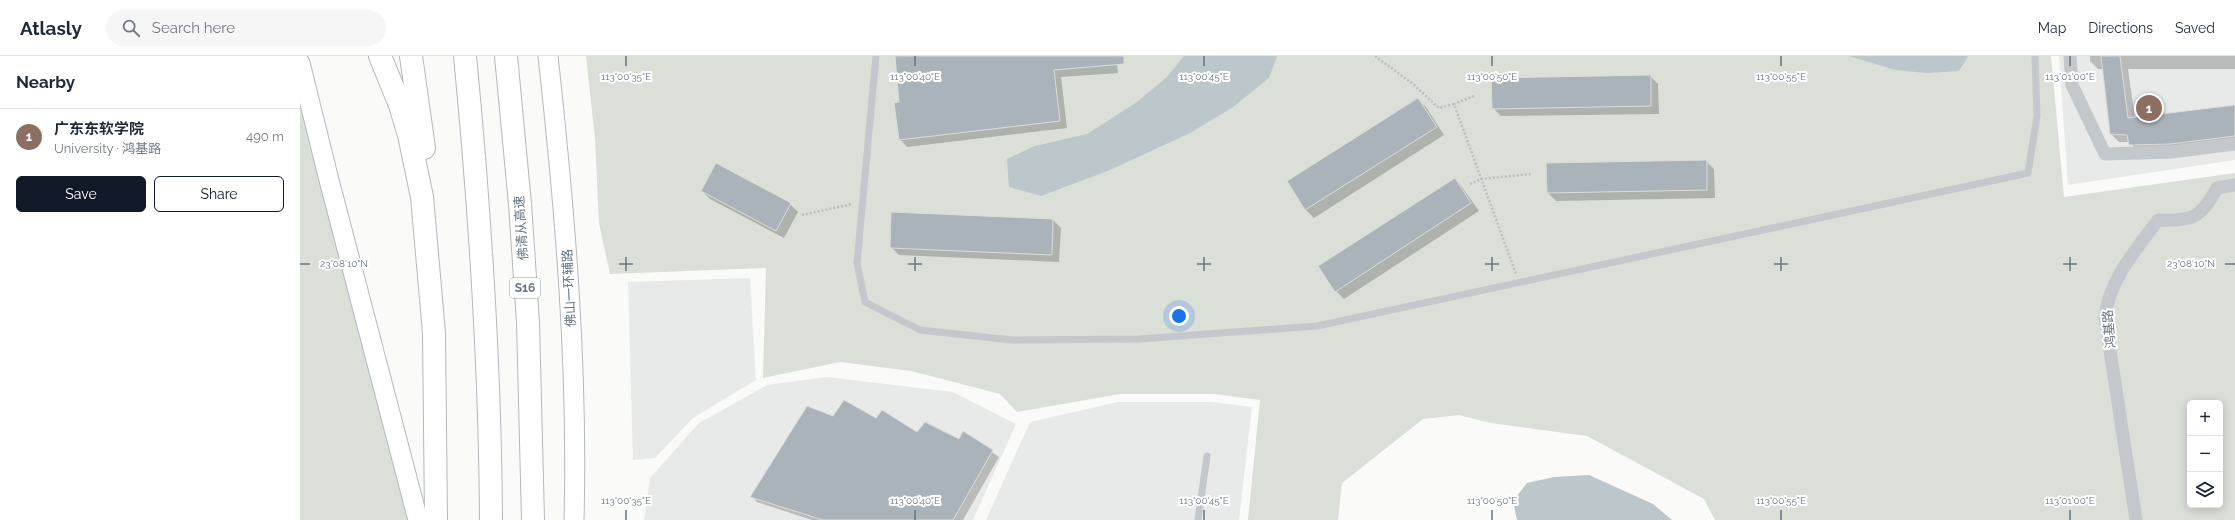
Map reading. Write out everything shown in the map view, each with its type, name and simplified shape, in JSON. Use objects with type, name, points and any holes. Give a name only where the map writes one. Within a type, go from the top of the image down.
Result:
[{"type":"highway","points":[[380,56],[407,127],[422,197],[434,333],[436,520]]},
{"type":"highway","points":[[411,56],[425,162],[422,197]]},
{"type":"highway","points":[[453,56],[483,276]]},
{"type":"highway","points":[[465,56],[477,182],[483,276],[490,408],[491,520]]},
{"type":"highway","name":"佛清从高速","points":[[506,56],[520,204],[528,322],[533,520]]},
{"type":"main road","name":"佛山一环辅路","points":[[548,56],[568,261],[575,411],[574,520]]},
{"type":"main road","points":[[300,63],[418,520]]},
{"type":"street","points":[[2070,56],[2072,85],[2105,154],[2171,152],[2235,144]]},
{"type":"street","name":"鸿基路","points":[[2136,520],[2105,318],[2107,301],[2118,275],[2158,220],[2179,221],[2200,214],[2217,188],[2235,185]]},
{"type":"lane","points":[[876,56],[857,263],[865,302],[920,330],[1012,340],[1123,340],[1317,326],[2028,173],[2037,116],[2035,56]]},
{"type":"lane","points":[[1198,520],[1207,456]]},
{"type":"path","points":[[1375,56],[1413,84],[1439,108],[1474,96]]},
{"type":"path","points":[[1454,104],[1519,282]]},
{"type":"path","points":[[1470,184],[1482,179],[1531,174]]},
{"type":"path","points":[[802,215],[862,202]]},
{"type":"shaded area","points":[[586,56],[2051,56],[2064,197],[2235,173],[2235,520],[1715,520],[1704,499],[1587,436],[1491,423],[1459,415],[1423,419],[1342,483],[1338,520],[1248,520],[1260,400],[1214,394],[1120,394],[1017,412],[1000,394],[911,371],[840,362],[763,378],[766,268],[610,274],[599,223],[595,139]]},
{"type":"shaded area","points":[[1184,56],[1277,56],[1269,78],[1233,107],[1190,133],[1110,170],[1041,196],[1009,187],[1007,159],[1035,146],[1087,134],[1137,102],[1167,77]]},
{"type":"shaded area","points":[[1849,56],[1968,56],[1959,71],[1927,73],[1895,70]]},
{"type":"shaded area","points":[[2059,56],[2235,56],[2235,160],[2068,185]]},
{"type":"shaded area","points":[[300,104],[409,520],[300,520]]},
{"type":"shaded area","points":[[750,278],[756,380],[693,418],[655,458],[633,460],[628,282]]},
{"type":"shaded area","points":[[827,377],[953,392],[1016,424],[973,520],[644,520],[650,478],[699,423],[767,385]]},
{"type":"shaded area","points":[[1118,402],[1212,402],[1252,407],[1239,520],[986,520],[1030,422]]},
{"type":"shaded area","points":[[1589,475],[1653,504],[1672,520],[1517,520],[1513,501],[1527,483],[1554,477]]},
{"type":"building","points":[[895,56],[1124,56],[1124,64],[1054,70],[1060,121],[899,140],[894,103],[899,102]]},
{"type":"building","points":[[2101,56],[2120,56],[2128,118],[2235,105],[2235,136],[2170,144],[2129,145],[2127,135],[2110,134]]},
{"type":"building","points":[[1651,75],[1651,106],[1492,109],[1491,78]]},
{"type":"building","points":[[1418,98],[1437,127],[1305,210],[1287,181]]},
{"type":"building","points":[[1707,160],[1707,190],[1547,193],[1546,163]]},
{"type":"building","points":[[716,163],[791,203],[776,231],[701,191]]},
{"type":"building","points":[[1455,178],[1471,203],[1335,292],[1318,266]]},
{"type":"building","points":[[891,212],[1053,219],[1052,255],[890,248]]},
{"type":"building","points":[[844,400],[876,418],[882,410],[917,432],[925,422],[959,439],[963,431],[993,450],[953,520],[823,520],[750,497],[807,406],[833,416]]},
{"type":"place","name":"广东东软学院","points":[[2149,108]]}]
